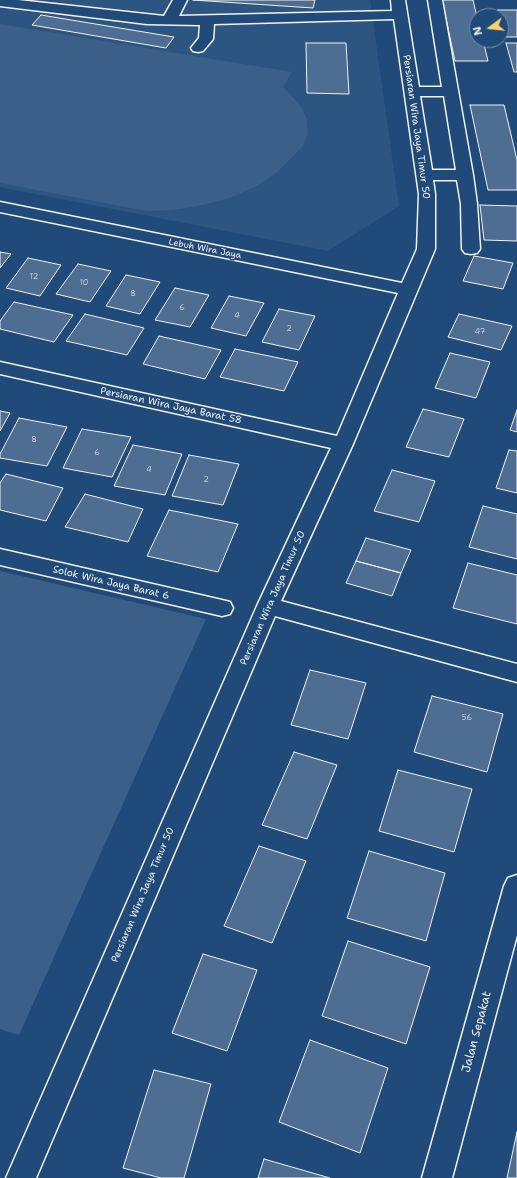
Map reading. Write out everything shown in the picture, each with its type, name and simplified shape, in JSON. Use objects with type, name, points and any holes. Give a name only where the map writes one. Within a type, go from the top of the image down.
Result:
[{"type":"street","points":[[169,21],[180,0]]},
{"type":"street","points":[[435,0],[465,175],[469,204],[471,249]]},
{"type":"street","points":[[0,2],[147,20],[169,21],[207,20],[399,7]]},
{"type":"street","name":"Persiaran Wira Jaya Timur 50","points":[[21,1178],[268,606],[343,444],[426,249],[427,194],[399,7]]},
{"type":"street","points":[[198,48],[206,39],[207,20]]},
{"type":"street","points":[[412,92],[451,91]]},
{"type":"street","points":[[424,175],[465,175]]},
{"type":"street","name":"Lebuh Wira Jaya","points":[[0,207],[409,290]]},
{"type":"street","name":"Persiaran Wira Jaya Barat 58","points":[[0,368],[343,444]]},
{"type":"street","name":"Solok Wira Jaya Barat 6","points":[[0,557],[222,608]]},
{"type":"street","points":[[268,606],[517,673]]},
{"type":"street","name":"Jalan Sepakat","points":[[437,1178],[517,886]]},
{"type":"shaded area","points":[[0,0],[370,0],[399,206],[328,251],[0,187]]},
{"type":"shaded area","points":[[0,24],[292,72],[283,87],[301,106],[307,119],[308,133],[303,146],[276,173],[257,186],[230,198],[198,206],[173,210],[146,211],[0,183]]},
{"type":"shaded area","points":[[0,571],[206,619],[19,1035],[0,1029]]},
{"type":"building","points":[[193,0],[315,0],[313,8]]},
{"type":"building","points":[[442,0],[473,0],[475,8],[469,8],[469,48],[485,48],[488,61],[455,61]]},
{"type":"building","points":[[509,10],[517,10],[517,37],[509,37]]},
{"type":"building","points":[[41,15],[174,37],[166,48],[32,25]]},
{"type":"building","points":[[306,43],[346,43],[349,94],[307,93]]},
{"type":"building","points":[[509,43],[517,43],[517,72],[514,72],[507,48],[509,48]]},
{"type":"building","points":[[470,105],[504,105],[517,160],[517,190],[488,190]]},
{"type":"building","points":[[480,205],[517,206],[517,241],[484,240]]},
{"type":"building","points":[[0,252],[11,254],[0,268]]},
{"type":"building","points":[[474,256],[513,263],[503,289],[463,281]]},
{"type":"building","points":[[28,258],[61,265],[40,296],[6,288]]},
{"type":"building","points":[[78,264],[111,271],[90,302],[56,294]]},
{"type":"building","points":[[126,275],[160,282],[140,314],[106,306]]},
{"type":"building","points":[[175,288],[209,295],[190,327],[155,320]]},
{"type":"building","points":[[229,296],[264,303],[246,336],[211,328]]},
{"type":"building","points":[[14,302],[73,315],[54,342],[0,329],[0,321]]},
{"type":"building","points":[[279,309],[315,316],[299,350],[262,342]]},
{"type":"building","points":[[85,314],[144,328],[127,355],[66,341]]},
{"type":"building","points":[[459,314],[512,326],[501,350],[448,337]]},
{"type":"building","points":[[159,336],[221,350],[205,379],[143,364]]},
{"type":"building","points":[[235,349],[298,362],[284,391],[220,377]]},
{"type":"building","points":[[450,353],[490,362],[476,398],[435,388]]},
{"type":"building","points":[[423,409],[464,419],[449,457],[406,447]]},
{"type":"building","points":[[517,410],[517,432],[510,430]]},
{"type":"building","points":[[0,411],[10,413],[0,431]]},
{"type":"building","points":[[19,418],[67,427],[47,466],[0,458],[0,454]]},
{"type":"building","points":[[82,429],[131,437],[112,477],[63,468]]},
{"type":"building","points":[[133,445],[182,454],[165,495],[114,486]]},
{"type":"building","points":[[509,450],[517,451],[517,493],[496,488]]},
{"type":"building","points":[[189,455],[239,464],[223,505],[172,496]]},
{"type":"building","points":[[392,470],[435,481],[419,522],[374,511]]},
{"type":"building","points":[[6,474],[63,488],[46,521],[0,510],[0,483]]},
{"type":"building","points":[[85,494],[143,509],[128,542],[65,527]]},
{"type":"building","points":[[483,506],[517,514],[517,559],[469,547]]},
{"type":"building","points":[[169,510],[238,524],[218,572],[147,556]]},
{"type":"building","points":[[366,538],[411,550],[401,573],[356,561]]},
{"type":"building","points":[[356,561],[401,573],[392,596],[346,583]]},
{"type":"building","points":[[468,563],[517,575],[517,624],[453,608]]},
{"type":"building","points":[[310,670],[366,683],[348,739],[291,725]]},
{"type":"building","points":[[432,696],[503,714],[487,772],[414,752]]},
{"type":"building","points":[[294,752],[337,765],[307,839],[262,825]]},
{"type":"building","points":[[398,770],[472,789],[454,852],[379,831]]},
{"type":"building","points":[[259,846],[306,861],[272,943],[224,926]]},
{"type":"building","points":[[369,851],[445,873],[426,941],[347,918]]},
{"type":"building","points":[[348,941],[430,967],[406,1044],[322,1016]]},
{"type":"building","points":[[203,954],[257,970],[227,1051],[172,1033]]},
{"type":"building","points":[[310,1040],[388,1068],[360,1153],[279,1122]]},
{"type":"building","points":[[154,1070],[211,1084],[184,1178],[161,1178],[123,1168]]},
{"type":"building","points":[[517,1132],[517,1178],[507,1178]]},
{"type":"building","points":[[264,1159],[330,1178],[258,1178]]}]
